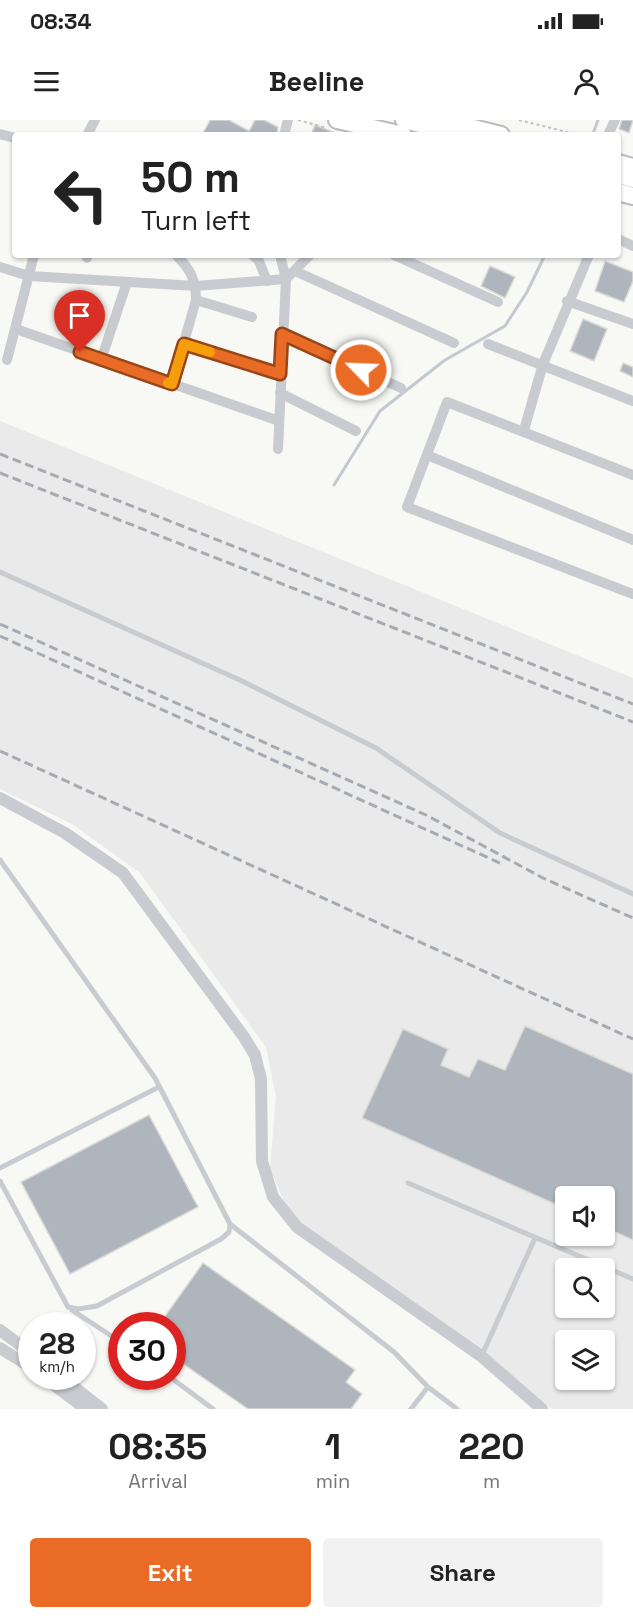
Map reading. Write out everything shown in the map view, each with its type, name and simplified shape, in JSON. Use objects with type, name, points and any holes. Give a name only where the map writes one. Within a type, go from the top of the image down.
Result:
[{"type":"main road","points":[[337,120],[389,132]]},
{"type":"main road","points":[[404,120],[453,125],[487,132]]},
{"type":"street","points":[[7,360],[33,258]]},
{"type":"street","points":[[172,384],[196,300],[196,286],[190,270],[179,258]]},
{"type":"street","points":[[256,258],[276,280]]},
{"type":"street","points":[[278,449],[275,419],[280,393],[277,373],[282,334],[276,280],[280,258]]},
{"type":"street","points":[[0,267],[29,276],[196,286],[276,280],[295,271],[307,258]]},
{"type":"street","points":[[401,258],[498,302]]},
{"type":"street","points":[[524,430],[543,364],[567,301],[588,258]]},
{"type":"street","points":[[295,271],[454,343]]},
{"type":"street","points":[[101,360],[127,282]]},
{"type":"street","points":[[196,300],[252,317]]},
{"type":"street","points":[[567,301],[633,324]]},
{"type":"street","points":[[16,329],[275,419]]},
{"type":"street","points":[[282,334],[401,388]]},
{"type":"street","points":[[184,344],[277,373]]},
{"type":"street","points":[[488,344],[633,401]]},
{"type":"street","points":[[280,393],[356,431]]},
{"type":"street","points":[[633,475],[524,430],[447,402],[407,507],[633,594]]},
{"type":"street","points":[[427,455],[633,540]]},
{"type":"street","points":[[0,798],[74,838],[123,873],[244,1037],[255,1055],[261,1079],[262,1161],[273,1197],[297,1227],[481,1356],[542,1409]]},
{"type":"street","points":[[0,1330],[18,1344]]},
{"type":"street","points":[[0,1348],[18,1359]]},
{"type":"street","points":[[60,1390],[86,1409]]},
{"type":"street","points":[[78,1390],[102,1409]]},
{"type":"lane","points":[[0,572],[242,681],[376,748],[500,833],[633,894]]},
{"type":"lane","points":[[0,860],[159,1087],[230,1224],[394,1352],[428,1387],[457,1409]]},
{"type":"lane","points":[[0,1168],[159,1087]]},
{"type":"lane","points":[[0,1181],[68,1307],[108,1333]]},
{"type":"lane","points":[[408,1183],[633,1279]]},
{"type":"lane","points":[[68,1307],[78,1309],[97,1306],[221,1239],[229,1232],[230,1224]]},
{"type":"lane","points":[[481,1356],[535,1238]]},
{"type":"lane","points":[[411,1409],[428,1387]]},
{"type":"lane","points":[[186,1389],[213,1409]]},
{"type":"path","points":[[519,120],[567,132]]},
{"type":"shaded area","points":[[0,421],[633,678],[633,1409],[552,1409],[289,1213],[270,1169],[276,1097],[266,1047],[140,873],[72,824],[0,789]]},
{"type":"building","points":[[210,120],[229,120],[249,131],[255,120],[264,120],[278,127],[277,132],[204,132]]},
{"type":"building","points":[[622,120],[633,120],[629,133],[619,129]]},
{"type":"building","points":[[315,125],[333,132],[312,132]]},
{"type":"building","points":[[605,261],[633,272],[633,281],[624,302],[595,291]]},
{"type":"building","points":[[490,266],[515,277],[505,298],[481,286]]},
{"type":"building","points":[[583,319],[607,329],[594,361],[570,351]]},
{"type":"building","points":[[623,363],[633,367],[633,377],[620,371]]},
{"type":"building","points":[[525,1026],[633,1074],[633,1240],[615,1232],[615,1186],[555,1186],[555,1204],[362,1118],[403,1029],[448,1049],[441,1065],[469,1077],[478,1059],[505,1070]]},
{"type":"building","points":[[149,1115],[198,1207],[70,1274],[21,1182]]},
{"type":"building","points":[[203,1263],[355,1370],[346,1382],[362,1394],[351,1409],[248,1409],[186,1366],[186,1312],[168,1312]]},
{"type":"waterway","points":[[594,131],[598,120]]},
{"type":"waterway","points":[[334,485],[380,411],[445,360],[505,326],[527,292],[544,258]]},
{"type":"railway","points":[[0,454],[633,704]]},
{"type":"railway","points":[[0,473],[633,722]]},
{"type":"railway","points":[[0,624],[426,815],[543,878],[633,918]]},
{"type":"railway","points":[[0,636],[502,864]]},
{"type":"railway","points":[[0,751],[633,1039]]},
{"type":"slow traffic","points":[[168,383],[172,384],[184,344],[210,352]]},
{"type":"route","points":[[80,352],[172,384],[184,344],[280,374],[282,334],[361,370]]}]
